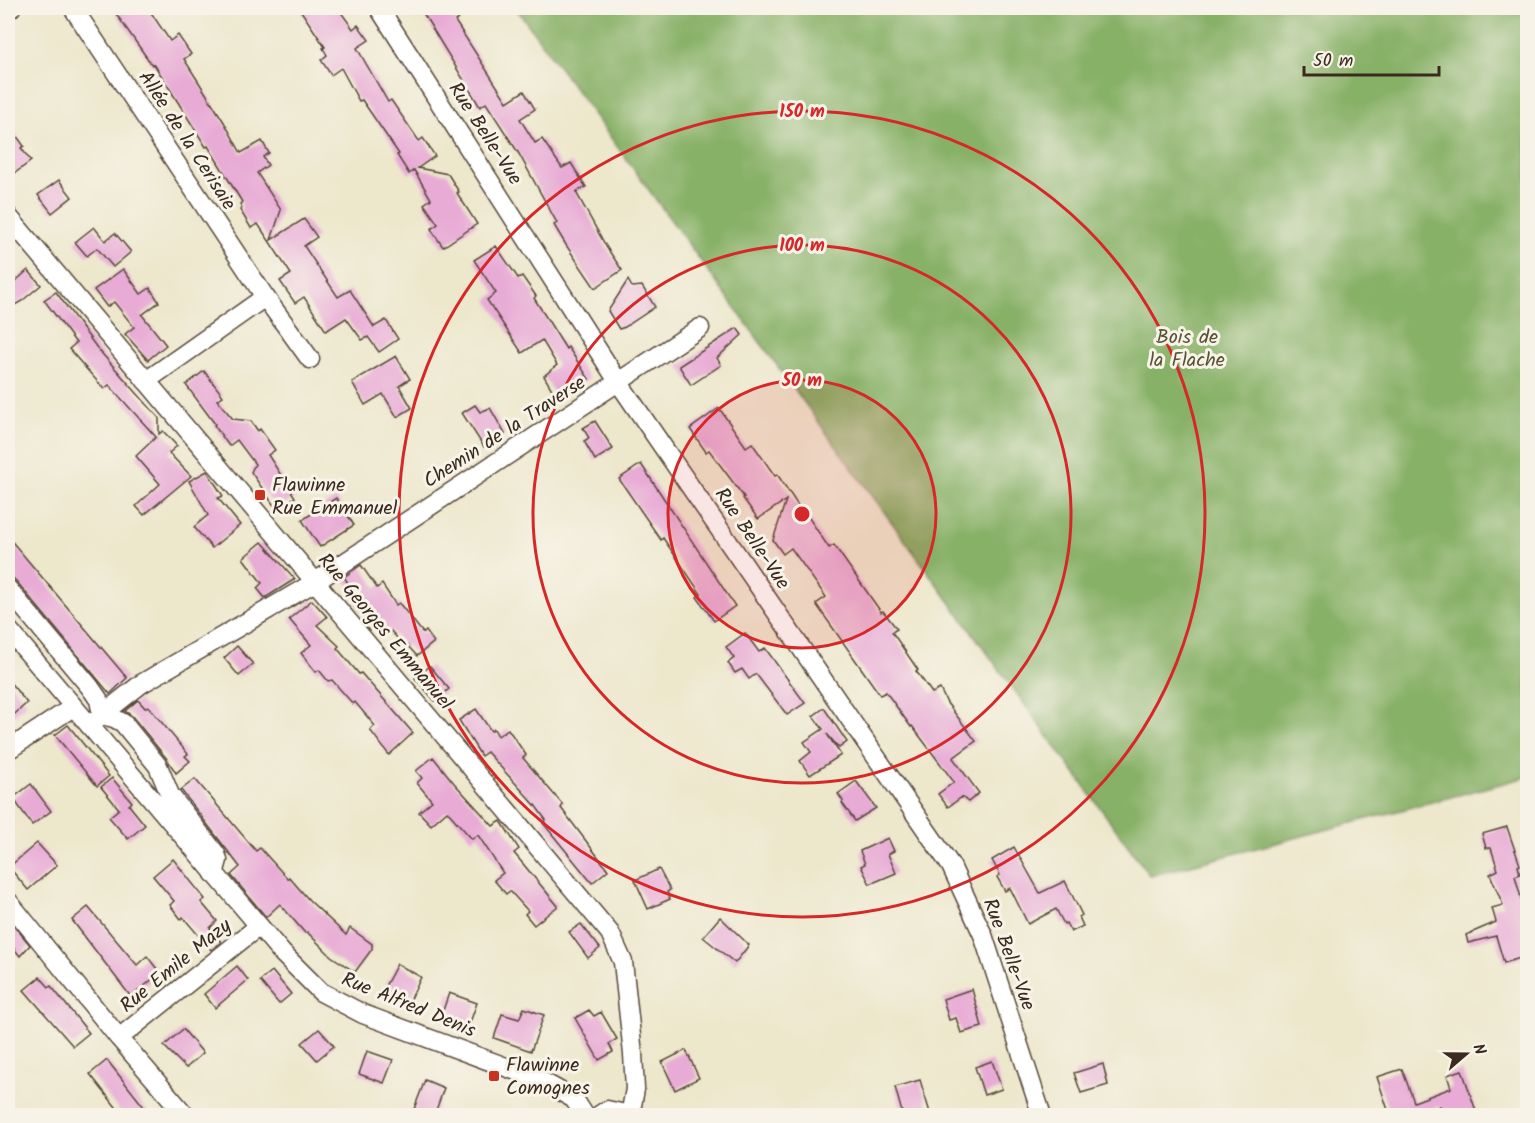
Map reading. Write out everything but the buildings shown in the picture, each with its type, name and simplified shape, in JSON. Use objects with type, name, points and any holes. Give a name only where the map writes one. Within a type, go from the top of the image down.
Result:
[{"type":"street","name":"Allée de la Cerisaie","points":[[74,8],[265,297],[310,359]]},
{"type":"street","name":"Rue Belle-Vue","points":[[379,8],[619,382],[951,866],[983,935],[1042,1116]]},
{"type":"street","name":"Rue Georges Emmanuel","points":[[8,216],[610,933],[623,962],[634,1066],[635,1089],[630,1115]]},
{"type":"street","points":[[146,381],[265,297]]},
{"type":"street","name":"Chemin de la Traverse","points":[[95,720],[141,684],[315,582],[700,328]]},
{"type":"street","name":"Rue Alfred Denis","points":[[8,589],[99,700],[95,720]]},
{"type":"street","name":"Rue Alfred Denis","points":[[8,629],[73,706],[95,720],[214,874],[282,953],[321,992],[363,1014],[538,1079],[574,1099],[585,1116]]},
{"type":"street","points":[[8,750],[73,706]]},
{"type":"street","name":"Rue Alfred Denis","points":[[95,720],[114,718],[123,723],[159,766],[173,800],[213,848],[218,860],[214,874]]},
{"type":"street","name":"Rue Emile Mazy","points":[[8,901],[119,1038],[186,1116]]},
{"type":"street","name":"Rue Emile Mazy","points":[[119,1038],[259,926]]},
{"type":"street","points":[[598,1116],[607,1110],[630,1115]]},
{"type":"green space","name":"Bois de la Flache","points":[[516,8],[1527,8],[1527,777],[1150,876]]},
{"type":"place","name":"Flawinne Rue Emmanuel","points":[[260,495]]},
{"type":"place","name":"Flawinne Comognes","points":[[494,1076]]}]
